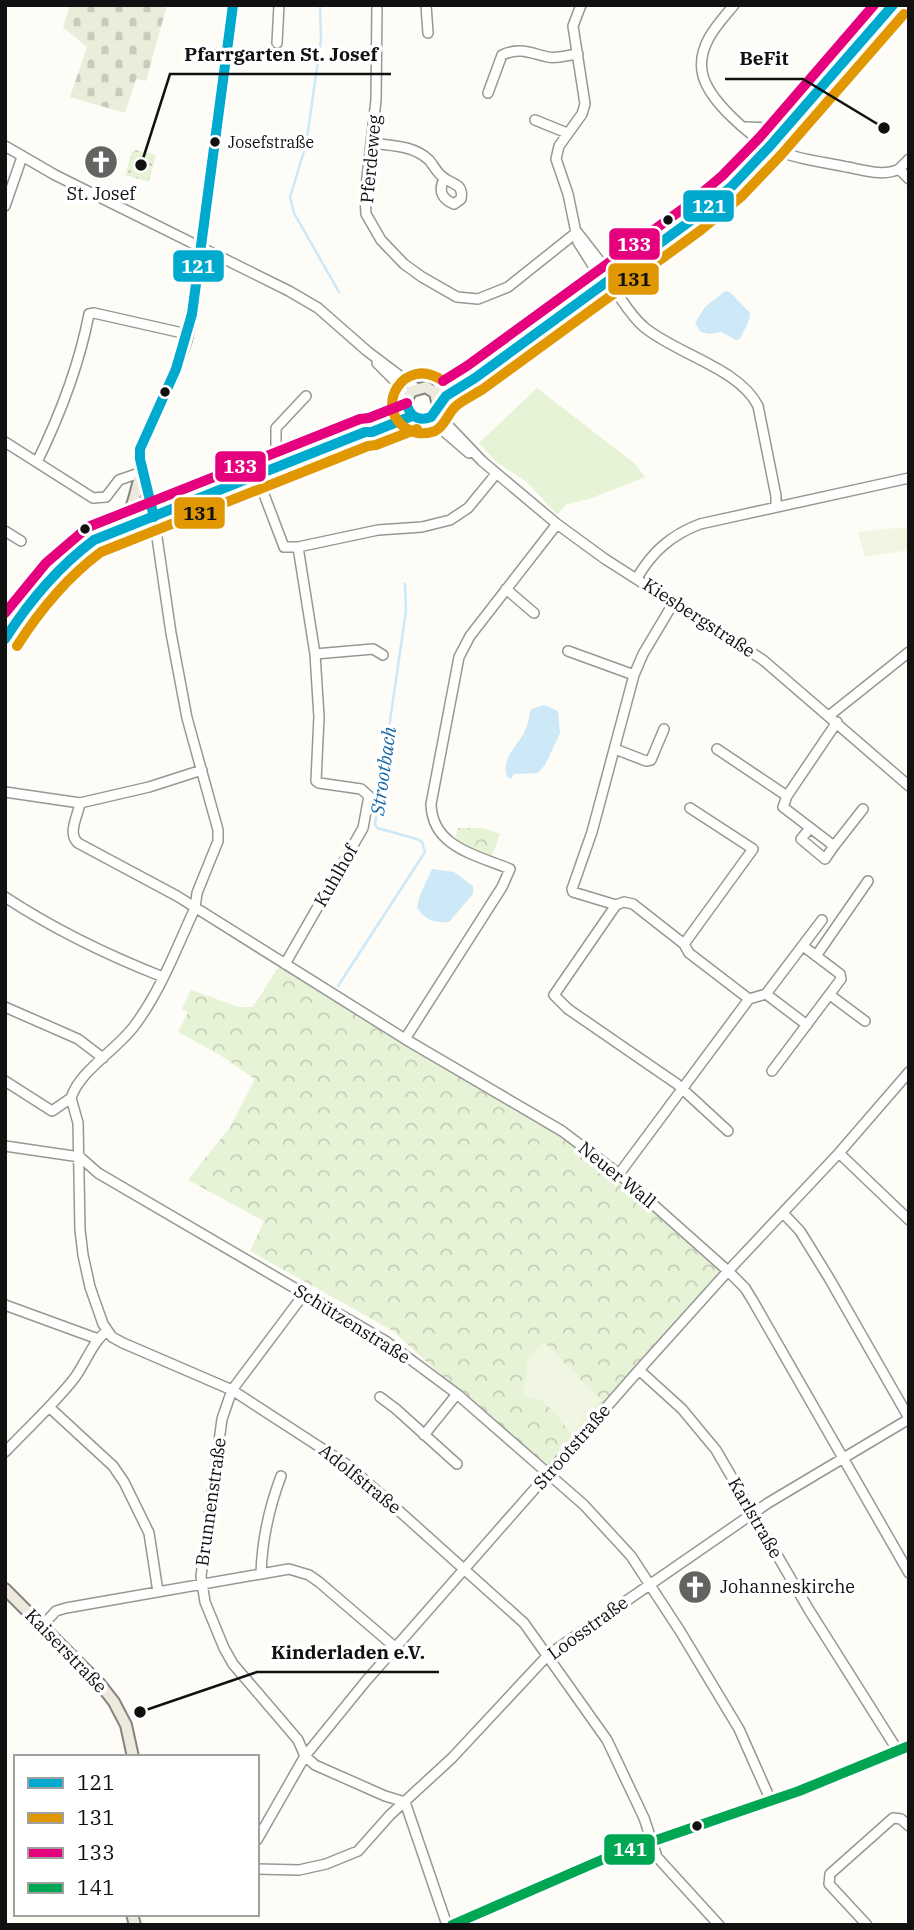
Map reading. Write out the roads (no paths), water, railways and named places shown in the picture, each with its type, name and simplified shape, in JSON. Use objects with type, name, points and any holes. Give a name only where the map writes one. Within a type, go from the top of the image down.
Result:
[{"type":"main road","points":[[153,517],[140,459],[143,439],[167,393],[187,334],[195,294],[233,5]]},
{"type":"main road","points":[[409,406],[425,419],[433,415],[444,398],[693,219],[732,186],[770,146],[893,5]]},
{"type":"main road","points":[[433,391],[495,362]]},
{"type":"main road","points":[[5,639],[31,602],[72,558],[94,540],[365,432],[372,432],[409,406],[416,388],[426,387],[433,391],[438,397],[438,408]]},
{"type":"main road","points":[[106,535],[123,523],[128,515],[142,472]]},
{"type":"main road","name":"Kaiserstraße","points":[[5,1589],[100,1684],[114,1702],[126,1725],[133,1755]]},
{"type":"street","points":[[276,43],[279,5]]},
{"type":"street","name":"Pferdeweg","points":[[377,5],[376,100],[365,195],[366,214],[372,228],[404,264],[457,297],[478,299],[508,287],[577,232]]},
{"type":"street","points":[[426,5],[428,33]]},
{"type":"street","points":[[734,5],[707,40],[701,70],[707,86],[721,106],[770,146],[803,158],[881,174],[899,169],[909,159]]},
{"type":"street","points":[[579,6],[573,26],[586,104],[559,146],[556,159],[568,194],[578,243],[643,327],[737,381],[753,396],[758,406],[776,507]]},
{"type":"street","points":[[488,93],[502,55],[528,50],[551,58],[578,54]]},
{"type":"street","points":[[745,127],[774,127],[798,115]]},
{"type":"street","points":[[535,120],[567,133]]},
{"type":"street","points":[[372,143],[415,150],[428,159],[444,179]]},
{"type":"street","points":[[5,146],[318,308],[367,351],[416,388]]},
{"type":"street","points":[[5,206],[22,157]]},
{"type":"street","points":[[899,169],[909,179]]},
{"type":"street","points":[[37,462],[52,432],[78,363],[89,314],[187,334]]},
{"type":"street","points":[[367,351],[403,389],[409,406]]},
{"type":"street","points":[[281,466],[276,451],[276,428],[306,396]]},
{"type":"street","name":"Kiesbergstraße","points":[[438,408],[443,420],[482,461],[557,524],[763,660],[909,786]]},
{"type":"street","name":"Kiesbergstraße","points":[[425,419],[433,422],[466,451],[482,461]]},
{"type":"street","points":[[5,442],[93,498],[106,497],[124,477],[142,472]]},
{"type":"street","points":[[257,476],[284,548],[378,530],[422,527],[450,520],[468,508],[496,474]]},
{"type":"street","points":[[637,578],[654,553],[678,533],[700,524],[909,478]]},
{"type":"street","points":[[5,1081],[52,1111],[71,1098],[79,1080],[134,1027],[163,978],[195,908],[197,893],[218,841],[218,830],[187,718],[153,517]]},
{"type":"street","points":[[405,1039],[502,887],[510,869],[452,846],[435,826],[431,815],[462,648],[557,524]]},
{"type":"street","points":[[5,531],[21,541]]},
{"type":"street","name":"Kuhlhof","points":[[285,964],[363,828],[369,796],[361,789],[316,781],[319,717],[315,654],[298,547]]},
{"type":"street","points":[[506,589],[534,613]]},
{"type":"street","points":[[616,905],[573,892],[572,889],[592,832],[634,675],[643,654],[674,602]]},
{"type":"street","points":[[315,654],[373,649],[383,655]]},
{"type":"street","points":[[568,651],[634,675]]},
{"type":"street","points":[[834,846],[783,807],[787,796],[833,718],[909,653]]},
{"type":"street","points":[[615,749],[646,761],[651,760],[663,729]]},
{"type":"street","points":[[717,749],[787,796]]},
{"type":"street","points":[[5,792],[80,803],[202,770]]},
{"type":"street","name":"Neuer Wall","points":[[80,803],[72,832],[78,843],[195,908],[405,1039],[562,1131],[619,1174],[728,1271],[745,1288],[753,1301],[909,1573]]},
{"type":"street","points":[[684,944],[753,849],[690,808]]},
{"type":"street","points":[[810,828],[801,839],[825,859],[863,809]]},
{"type":"street","points":[[816,956],[868,881]]},
{"type":"street","points":[[5,897],[34,916],[110,956],[163,978]]},
{"type":"street","points":[[728,1131],[683,1088],[568,1009],[554,995],[616,905],[624,902],[633,904],[684,944],[689,953],[749,999]]},
{"type":"street","points":[[619,1174],[749,999],[766,994],[822,920]]},
{"type":"street","points":[[772,1072],[841,979],[839,974],[803,946]]},
{"type":"street","points":[[766,994],[807,1025]]},
{"type":"street","points":[[830,995],[865,1021]]},
{"type":"street","points":[[5,1007],[78,1040],[103,1058]]},
{"type":"street","name":"Strootstraße","points":[[259,1836],[305,1756],[338,1713],[639,1370],[839,1153],[909,1072]]},
{"type":"street","points":[[5,1452],[50,1407],[84,1366],[98,1339],[107,1331],[97,1310],[83,1255],[78,1123],[71,1098]]},
{"type":"street","name":"Schützenstraße","points":[[5,1146],[80,1157],[98,1173],[387,1342],[457,1395],[602,1523],[631,1556],[739,1729],[771,1801]]},
{"type":"street","points":[[839,1153],[909,1220]]},
{"type":"street","points":[[899,1210],[909,1205]]},
{"type":"street","points":[[783,1213],[800,1231],[829,1278],[909,1418]]},
{"type":"street","name":"Brunnenstraße","points":[[304,1294],[232,1390],[222,1419],[201,1585],[205,1602],[233,1664],[298,1740],[305,1756],[332,1774],[385,1796],[405,1801]]},
{"type":"street","points":[[5,1305],[98,1339]]},
{"type":"street","name":"Adolfstraße","points":[[107,1331],[112,1337],[139,1351],[232,1390],[349,1466],[513,1612],[548,1655],[607,1740],[644,1818],[657,1857],[719,1925]]},
{"type":"street","name":"Karlstraße","points":[[639,1370],[701,1430],[716,1450],[809,1610],[898,1751]]},
{"type":"street","points":[[424,1435],[457,1395]]},
{"type":"street","points":[[380,1397],[397,1409],[457,1464]]},
{"type":"street","points":[[50,1407],[113,1466],[124,1482],[149,1532],[158,1592]]},
{"type":"street","name":"Loosstraße","points":[[259,1869],[299,1870],[348,1857],[358,1851],[405,1801],[452,1758],[548,1655],[753,1513],[909,1418]]},
{"type":"street","points":[[261,1574],[268,1516],[281,1476]]},
{"type":"street","points":[[900,1557],[909,1551]]},
{"type":"street","points":[[41,1626],[56,1611],[66,1608],[289,1569],[309,1575],[335,1594],[396,1648]]},
{"type":"street","points":[[405,1801],[449,1925],[510,1902],[576,1870],[838,1777],[909,1746]]},
{"type":"street","points":[[867,1925],[829,1884],[830,1874],[886,1823],[897,1817],[909,1826]]},
{"type":"water","points":[[725,291],[730,292],[750,313],[740,339],[736,340],[721,332],[701,332],[695,323],[705,307]]},
{"type":"water","points":[[544,705],[558,711],[560,733],[545,765],[538,773],[514,774],[511,779],[507,777],[506,770],[508,758],[525,731],[531,709]]},
{"type":"water","points":[[432,869],[454,872],[473,886],[473,894],[449,922],[430,920],[417,907]]},
{"type":"waterway","name":"Strootbach","points":[[320,5],[321,39],[306,145],[290,197],[294,213],[339,292]]},
{"type":"waterway","name":"Strootbach","points":[[338,986],[425,852],[422,842],[417,839],[377,828],[375,824],[406,611],[405,584]]},
{"type":"place","name":"BeFit","points":[[884,128]]},
{"type":"place","name":"Josefstraße","points":[[215,142]]},
{"type":"place","name":"St. Josef","points":[[101,162]]},
{"type":"place","name":"Pfarrgarten St. Josef","points":[[141,165]]},
{"type":"place","name":"Johanneskirche","points":[[695,1587]]},
{"type":"place","name":"Kinderladen e.V.","points":[[140,1712]]}]
